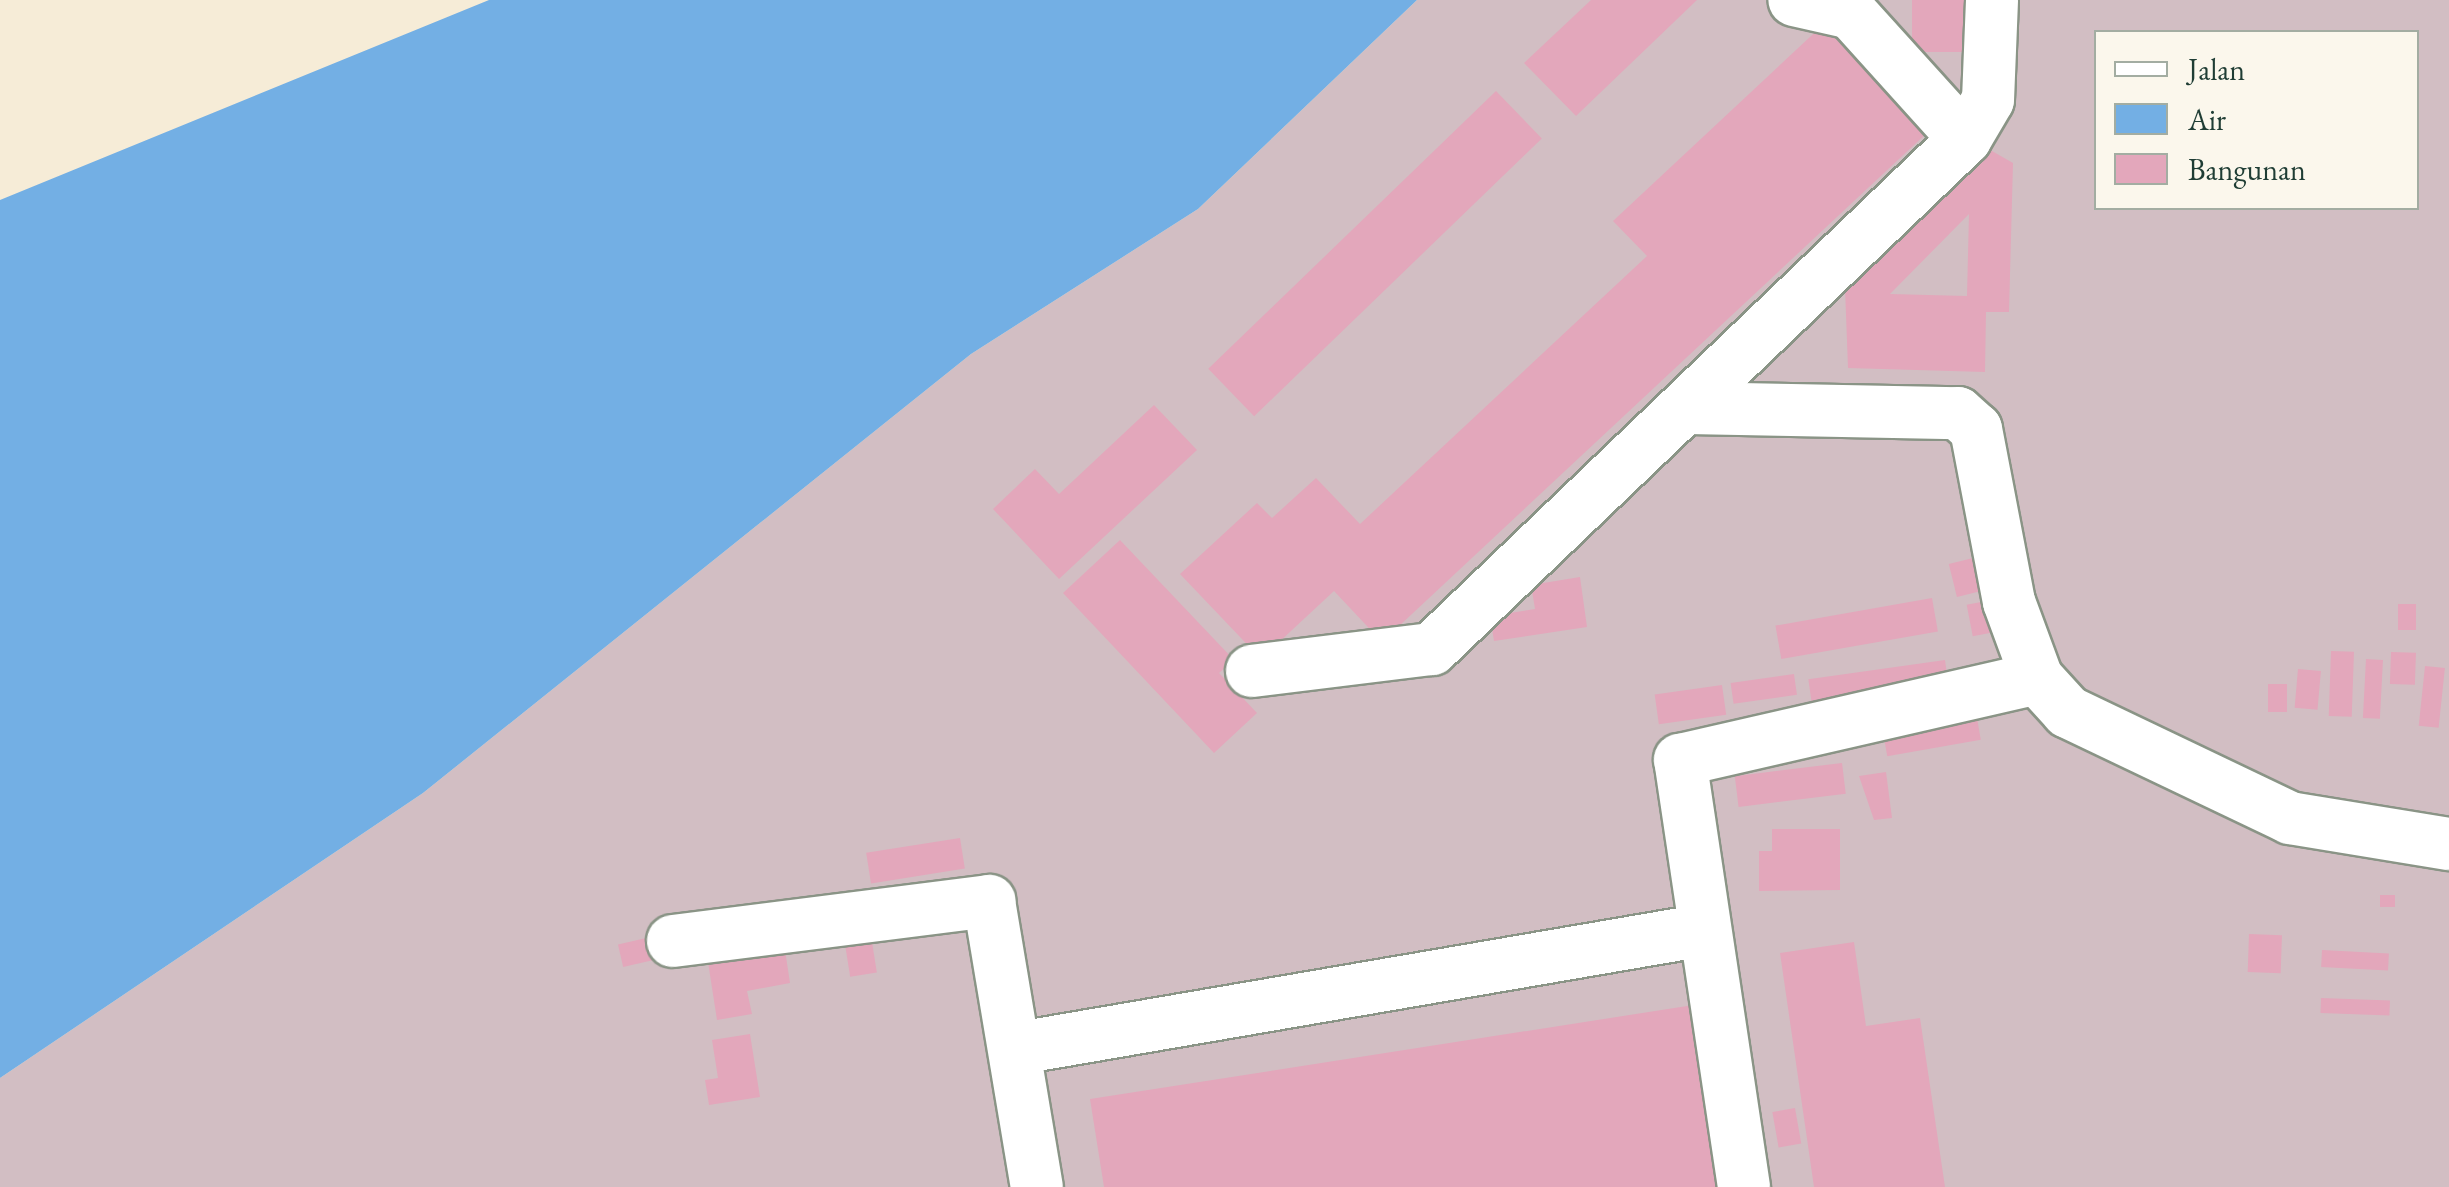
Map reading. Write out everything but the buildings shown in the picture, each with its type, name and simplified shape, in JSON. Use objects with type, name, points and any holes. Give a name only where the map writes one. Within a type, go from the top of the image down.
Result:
[{"type":"lane","points":[[1794,0],[1852,12],[1965,139]]},
{"type":"lane","points":[[1252,671],[1432,650],[1965,139],[1988,100],[1992,0]]},
{"type":"lane","points":[[1688,408],[1958,413],[1971,422],[2009,602],[2037,678],[2099,732],[2290,818],[2449,844]]},
{"type":"lane","points":[[1744,1187],[1679,771],[1687,753],[2037,678]]},
{"type":"lane","points":[[672,940],[990,901],[1019,1048],[1037,1187]]},
{"type":"lane","points":[[1019,1048],[1704,930]]},
{"type":"shaded area","points":[[1417,0],[2449,0],[2449,1187],[0,1187],[0,1078],[423,793],[971,354],[1198,209]]},
{"type":"water","points":[[489,0],[1417,0],[1198,209],[971,354],[423,793],[0,1078],[0,200]]}]
